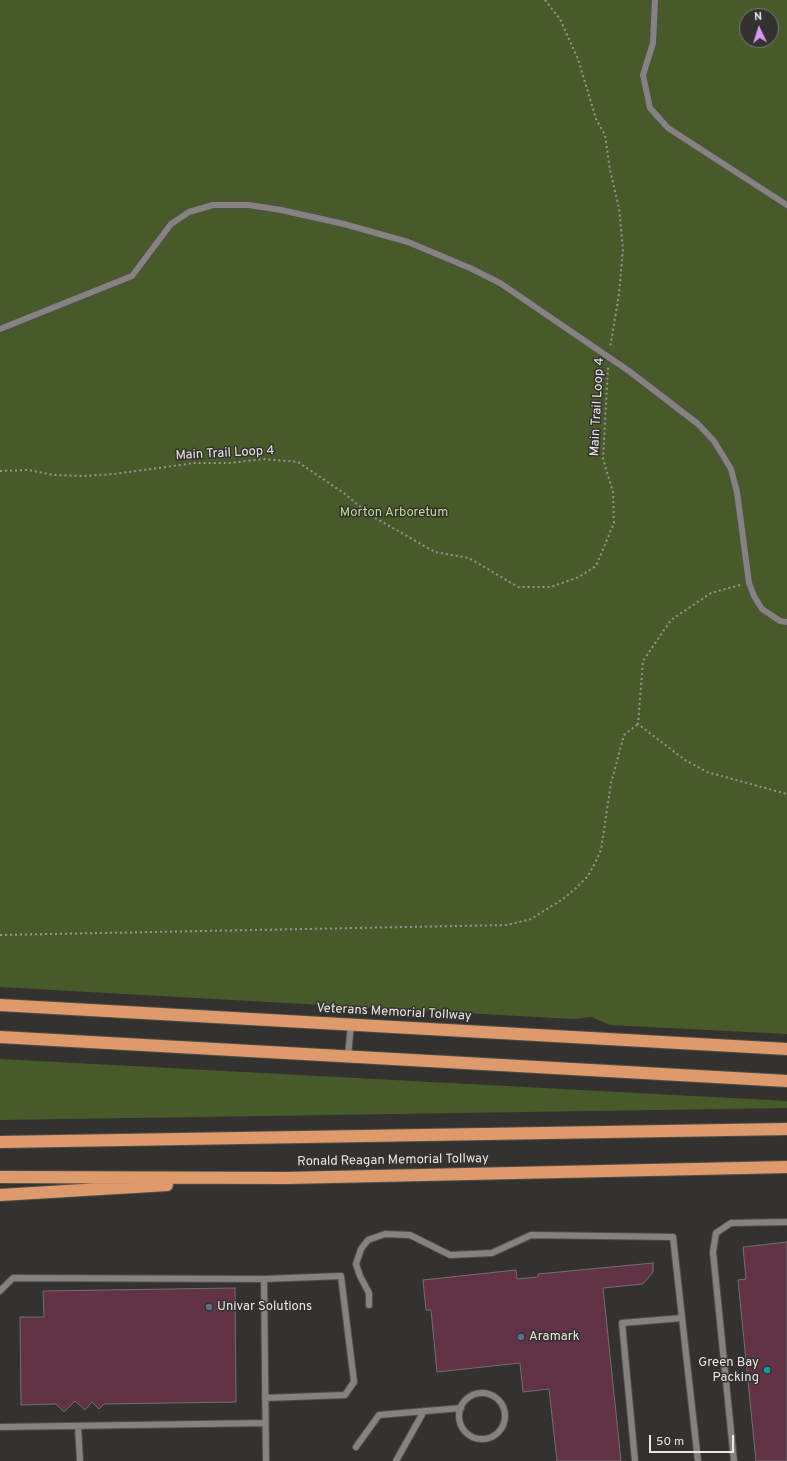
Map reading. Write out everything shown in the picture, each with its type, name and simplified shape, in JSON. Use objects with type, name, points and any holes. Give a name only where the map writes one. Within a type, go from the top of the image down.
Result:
[{"type":"highway","name":"Veterans Memorial Tollway","points":[[0,1004],[787,1049]]},
{"type":"highway","points":[[0,1037],[787,1081]]},
{"type":"highway","name":"Ronald Reagan Memorial Tollway","points":[[0,1142],[787,1129]]},
{"type":"highway","name":"Ronald Reagan Memorial Tollway","points":[[0,1177],[286,1178],[787,1167]]},
{"type":"highway","points":[[0,1195],[286,1178]]},
{"type":"lane","points":[[655,0],[653,43],[643,75],[650,108],[668,128],[787,206]]},
{"type":"lane","points":[[0,329],[132,276],[171,224],[189,212],[213,205],[249,205],[281,210],[344,224],[408,242],[463,265],[500,283],[609,357],[698,424],[714,441],[726,459],[737,492],[749,583],[754,596],[762,609],[780,621],[787,622]]},
{"type":"lane","points":[[348,1056],[351,1024]]},
{"type":"lane","points":[[734,1461],[713,1252],[716,1233],[731,1223],[787,1222]]},
{"type":"lane","points":[[368,1305],[369,1293],[360,1276],[356,1264],[361,1249],[368,1240],[385,1234],[410,1236],[450,1255],[492,1253],[531,1235],[673,1236],[698,1461]]},
{"type":"lane","points":[[0,1291],[13,1278],[264,1279],[340,1276],[354,1382],[345,1395],[265,1398]]},
{"type":"lane","points":[[264,1279],[266,1461]]},
{"type":"lane","points":[[635,1461],[622,1323],[682,1318]]},
{"type":"lane","points":[[356,1447],[379,1415],[461,1408],[471,1396],[486,1393],[494,1396],[504,1408],[506,1416],[504,1424],[495,1435],[489,1438],[475,1437],[464,1429],[460,1415],[461,1408]]},
{"type":"lane","points":[[396,1461],[424,1411]]},
{"type":"lane","points":[[0,1427],[266,1423]]},
{"type":"lane","points":[[78,1426],[80,1461]]},
{"type":"path","name":"Main Trail Loop 4","points":[[0,471],[28,470],[54,474],[84,476],[114,474],[195,463],[230,463],[262,459],[298,462],[340,490],[370,516],[435,552],[469,558],[518,587],[551,587],[579,577],[596,566],[614,523],[612,492],[603,459],[609,357],[619,294],[623,249],[619,208],[604,135],[596,119],[578,60],[560,19],[545,0]]},
{"type":"path","points":[[638,724],[642,661],[671,620],[711,593],[749,583]]},
{"type":"path","points":[[638,724],[685,760],[707,772],[787,794]]},
{"type":"path","points":[[0,935],[507,925],[530,919],[563,899],[588,876],[601,850],[611,783],[624,734],[638,724]]},
{"type":"green space","name":"Morton Arboretum","points":[[0,0],[787,0],[787,1034],[610,1025],[591,1017],[573,1019],[0,987]]},
{"type":"green space","points":[[0,1059],[787,1101],[787,1108],[0,1120]]},
{"type":"building","name":"Green Bay Packing","points":[[787,1242],[787,1461],[756,1461],[738,1280],[746,1279],[743,1247]]},
{"type":"building","name":"Aramark","points":[[653,1263],[653,1272],[643,1284],[603,1288],[621,1461],[557,1461],[549,1389],[523,1392],[520,1363],[437,1372],[431,1310],[426,1310],[423,1280],[516,1270],[517,1279],[538,1277],[538,1274]]},
{"type":"building","points":[[235,1288],[236,1402],[104,1404],[99,1409],[92,1402],[85,1410],[75,1401],[64,1412],[56,1404],[21,1405],[20,1317],[44,1317],[43,1291]]},
{"type":"place","name":"Univar Solutions","points":[[209,1307]]},
{"type":"place","name":"Aramark","points":[[521,1337]]},
{"type":"place","name":"Green Bay Packing","points":[[767,1370]]}]
